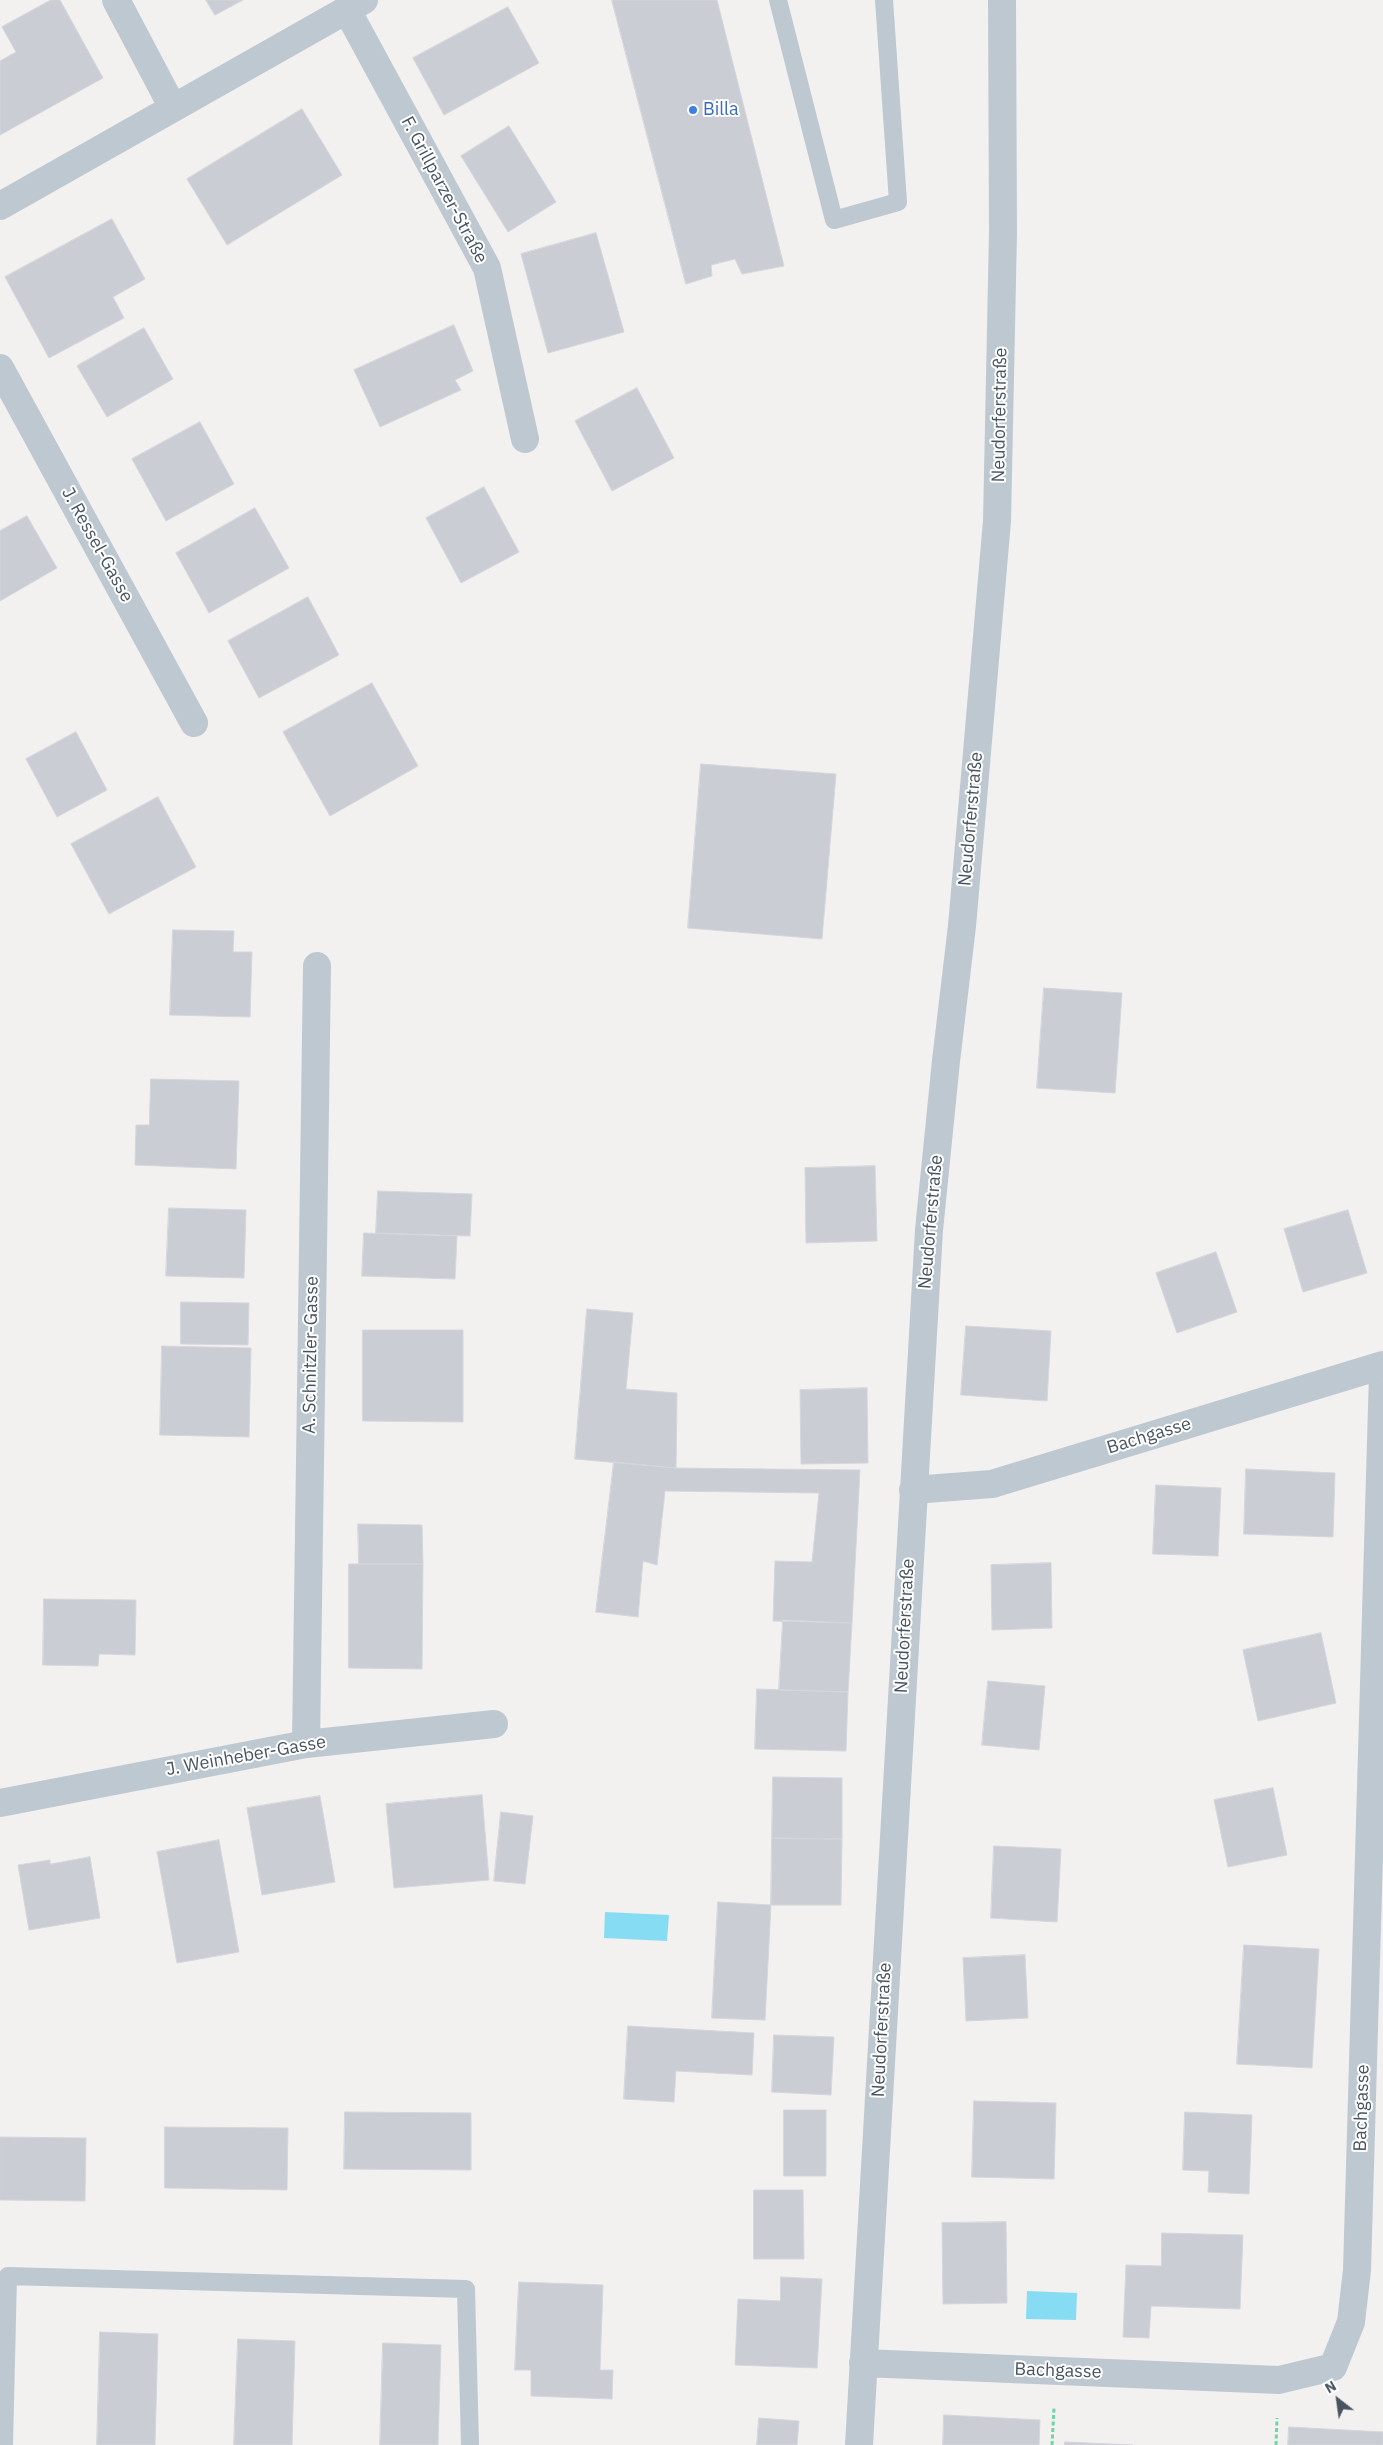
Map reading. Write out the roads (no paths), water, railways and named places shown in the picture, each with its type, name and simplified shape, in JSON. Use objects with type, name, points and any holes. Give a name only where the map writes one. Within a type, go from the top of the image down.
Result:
[{"type":"street","points":[[116,0],[173,108]]},
{"type":"street","name":"Neudorferstraße","points":[[859,2445],[929,1230],[962,926],[997,521],[1003,232],[1002,0]]},
{"type":"street","name":"F. Grillparzer-Straße","points":[[0,206],[355,5],[487,268],[525,439]]},
{"type":"street","name":"J. Ressel-Gasse","points":[[0,368],[194,723]]},
{"type":"street","name":"A. Schnitzler-Gasse","points":[[306,1744],[317,966]]},
{"type":"street","name":"Bachgasse","points":[[913,1490],[992,1484],[1383,1365]]},
{"type":"street","name":"Bachgasse","points":[[863,2363],[1279,2380],[1333,2367],[1350,2322],[1357,2270],[1383,1373]]},
{"type":"street","name":"J. Weinheber-Gasse","points":[[0,1802],[306,1744],[494,1724]]},
{"type":"lane","points":[[778,0],[834,220],[898,202],[884,0]]},
{"type":"lane","points":[[4,2445],[8,2276],[466,2289],[470,2445]]},
{"type":"water","points":[[605,1912],[669,1915],[667,1941],[604,1938]]},
{"type":"water","points":[[1027,2291],[1077,2293],[1076,2320],[1026,2319]]},
{"type":"place","name":"Billa","points":[[693,110]]}]
